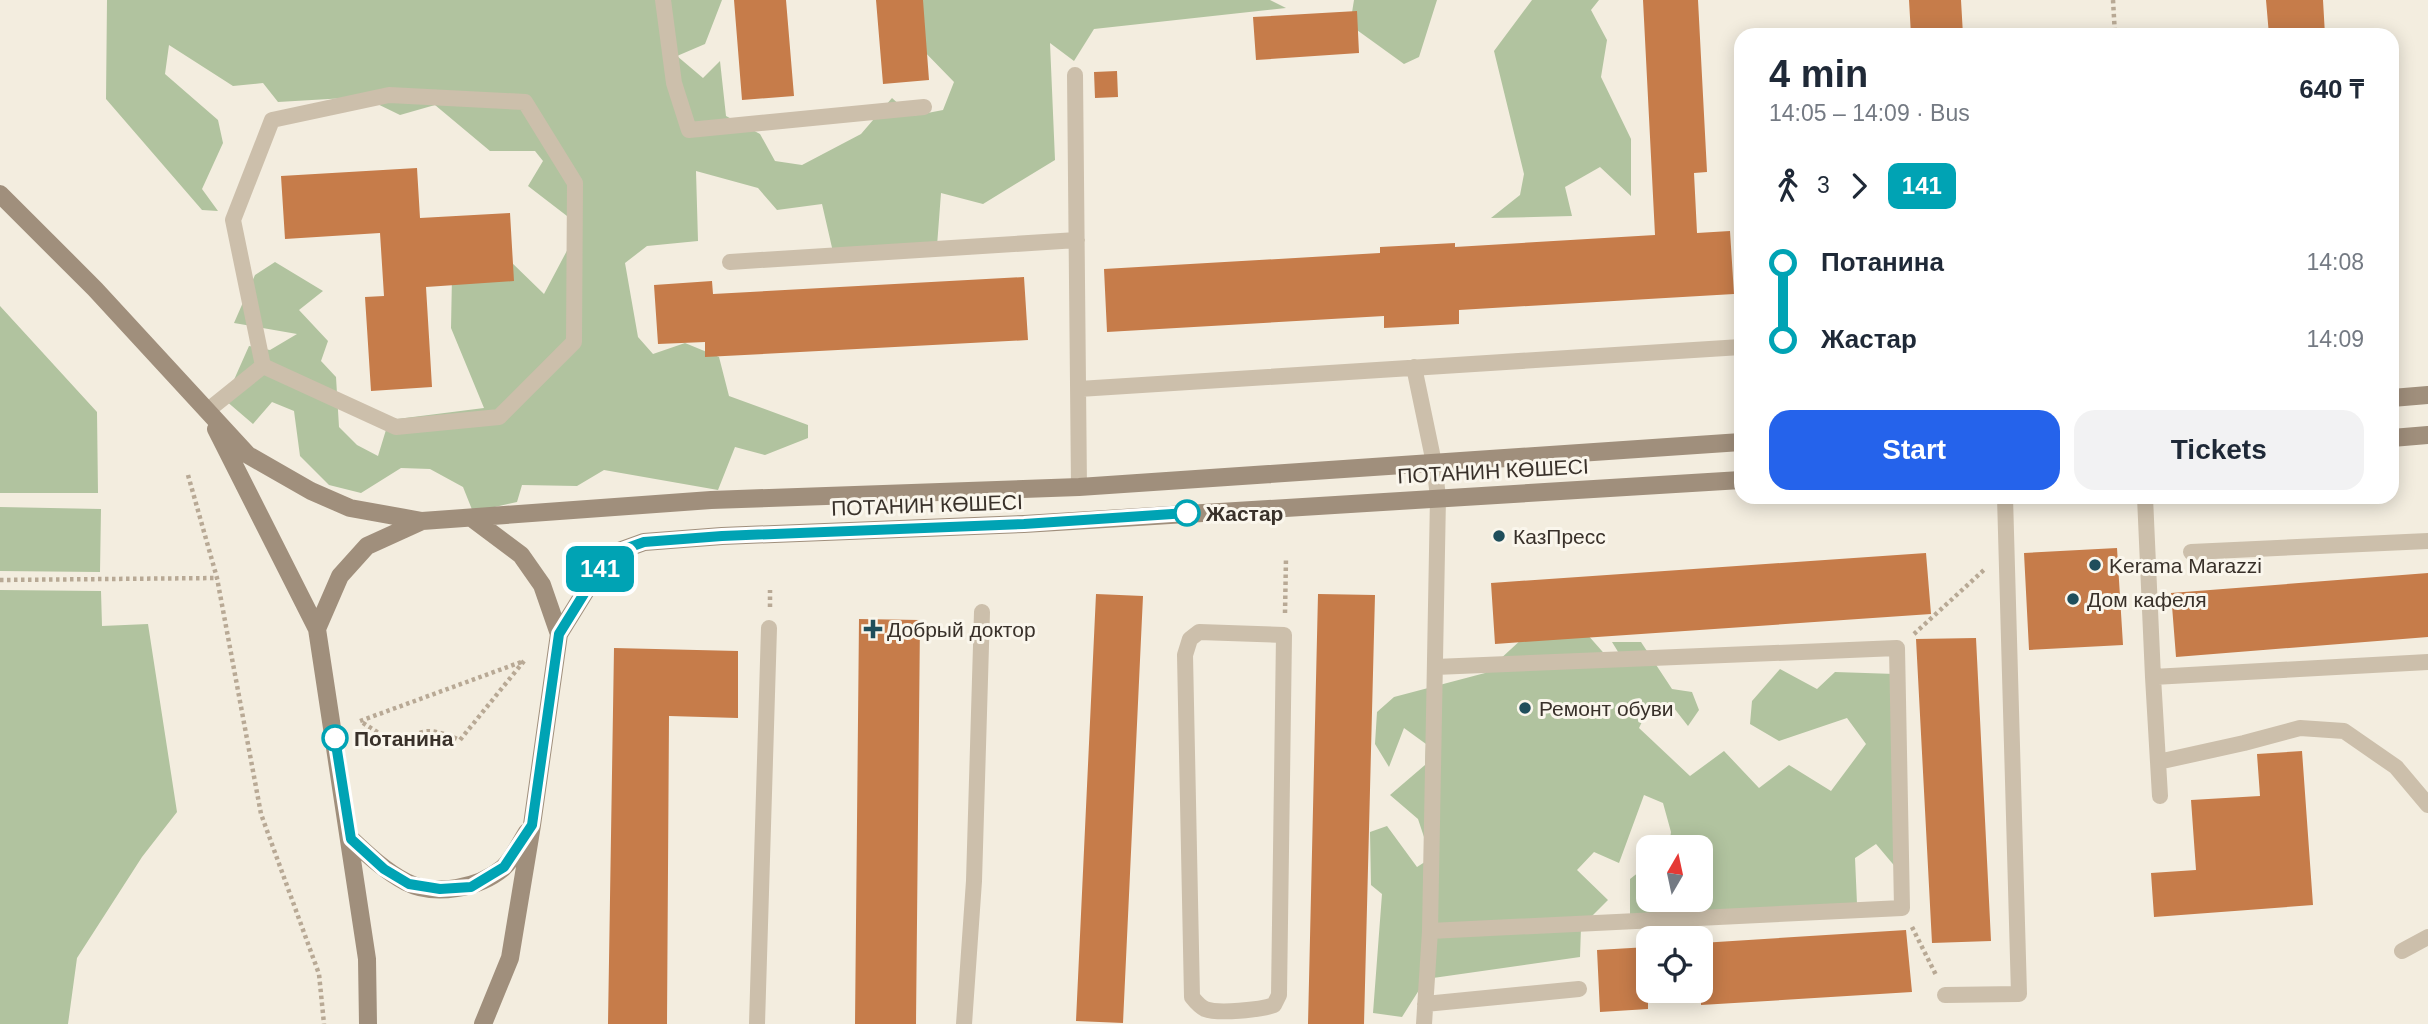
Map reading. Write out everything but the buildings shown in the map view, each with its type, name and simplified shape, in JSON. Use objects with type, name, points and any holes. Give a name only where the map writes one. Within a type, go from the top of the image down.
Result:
[{"type":"main road","points":[[0,194],[95,289],[248,455],[311,491],[350,508],[422,521]]},
{"type":"main road","points":[[2399,397],[2428,395]]},
{"type":"main road","points":[[208,411],[317,629],[368,959],[368,1024]]},
{"type":"main road","points":[[2399,437],[2428,435]]},
{"type":"main road","name":"ПОТАНИН КӨШЕСІ","points":[[422,521],[711,500],[1079,487],[1734,442]]},
{"type":"main road","name":"ПОТАНИН КӨШЕСІ","points":[[483,1024],[510,958],[559,634],[608,555],[644,542],[722,536],[1024,524],[1734,480]]},
{"type":"main road","points":[[473,519],[521,555],[542,585],[559,634]]},
{"type":"main road","points":[[317,629],[340,576],[367,546],[422,521]]},
{"type":"main road","points":[[351,839],[384,869],[409,884],[440,889],[471,887],[504,867],[532,825]]},
{"type":"lane","points":[[663,0],[674,83],[690,131],[924,107]]},
{"type":"lane","points":[[1075,75],[1079,487]]},
{"type":"lane","points":[[389,95],[525,102],[575,183],[574,342],[499,417],[396,427],[263,366],[233,220],[272,120],[389,95]]},
{"type":"lane","points":[[730,262],[1077,240]]},
{"type":"lane","points":[[1079,389],[1734,347]]},
{"type":"lane","points":[[208,411],[263,366]]},
{"type":"lane","points":[[1414,367],[1434,463],[1438,497],[1430,931],[1424,1024]]},
{"type":"lane","points":[[1945,995],[2020,994],[2005,504]]},
{"type":"lane","points":[[2145,504],[2160,796]]},
{"type":"lane","points":[[2191,552],[2428,541]]},
{"type":"lane","points":[[964,1024],[974,881],[982,612]]},
{"type":"lane","points":[[757,1024],[769,628]]},
{"type":"lane","points":[[1199,632],[1284,635],[1279,995],[1274,1005],[1261,1010],[1203,1017],[1192,997],[1185,655],[1189,639],[1199,632]]},
{"type":"lane","points":[[1430,931],[1902,908],[1898,648],[1435,667]]},
{"type":"lane","points":[[2153,677],[2428,662]]},
{"type":"lane","points":[[2158,762],[2300,728],[2344,731],[2396,767],[2428,804]]},
{"type":"lane","points":[[2402,951],[2428,937]]},
{"type":"lane","points":[[1425,1003],[1579,989]]},
{"type":"path","points":[[2113,0],[2115,28]]},
{"type":"path","points":[[188,474],[217,578],[261,814],[320,974],[324,1024]]},
{"type":"path","points":[[1898,648],[2008,549]]},
{"type":"path","points":[[1284,635],[1286,558]]},
{"type":"path","points":[[0,580],[217,578]]},
{"type":"path","points":[[524,661],[460,740],[440,732],[425,730],[401,748],[360,721],[385,712],[524,661]]},
{"type":"path","points":[[1902,908],[1945,995]]},
{"type":"green space","points":[[107,0],[722,0],[705,44],[677,56],[703,78],[720,61],[726,116],[760,134],[775,161],[802,165],[861,134],[892,98],[912,116],[943,110],[954,82],[918,45],[907,0],[1270,0],[1286,8],[1094,29],[1074,61],[1050,43],[1055,160],[983,204],[941,193],[937,246],[833,252],[822,204],[777,210],[758,188],[696,171],[698,241],[647,246],[625,263],[638,337],[653,354],[685,343],[719,357],[729,396],[808,425],[808,438],[765,455],[735,447],[718,490],[604,470],[577,486],[522,485],[517,502],[473,512],[463,487],[430,469],[401,468],[361,493],[329,485],[300,456],[294,411],[272,402],[253,424],[225,400],[249,346],[270,350],[297,334],[234,323],[255,275],[275,262],[323,291],[299,310],[328,341],[321,361],[336,377],[339,427],[357,445],[378,456],[389,420],[484,408],[451,328],[452,276],[506,257],[544,294],[580,226],[528,186],[543,161],[535,151],[490,151],[435,105],[400,115],[363,97],[278,102],[263,83],[233,86],[169,45],[165,74],[218,120],[223,143],[202,189],[218,211],[202,210],[106,99]]},
{"type":"green space","points":[[1354,0],[1437,0],[1419,57],[1404,64],[1350,25]]},
{"type":"green space","points":[[1532,0],[1599,0],[1591,10],[1607,40],[1601,77],[1631,139],[1631,196],[1600,167],[1565,187],[1572,216],[1491,218],[1520,195],[1524,174],[1494,51]]},
{"type":"green space","points":[[0,306],[97,412],[98,493],[0,493]]},
{"type":"green space","points":[[0,507],[101,509],[100,572],[0,571]]},
{"type":"green space","points":[[0,590],[101,591],[102,626],[148,624],[177,812],[142,857],[77,958],[68,1024],[0,1024]]},
{"type":"green space","points":[[1579,625],[1609,659],[1620,655],[1612,642],[1641,642],[1672,689],[1692,692],[1699,710],[1688,726],[1670,703],[1651,703],[1639,728],[1690,776],[1724,751],[1759,788],[1789,765],[1831,791],[1866,744],[1847,718],[1779,741],[1750,724],[1752,701],[1780,669],[1817,689],[1835,672],[1895,674],[1903,876],[1876,844],[1855,858],[1857,904],[1630,917],[1630,879],[1636,874],[1636,912],[1713,912],[1713,835],[1671,835],[1663,803],[1644,795],[1619,863],[1594,852],[1577,870],[1608,900],[1581,927],[1580,957],[1426,979],[1402,1017],[1373,1013],[1382,894],[1371,885],[1370,832],[1387,826],[1417,867],[1431,858],[1418,819],[1390,795],[1425,765],[1426,744],[1404,728],[1389,767],[1375,744],[1377,712],[1394,697],[1485,673],[1534,628]]},
{"type":"bus line","name":"141","points":[[335,738],[351,839],[384,869],[409,884],[440,889],[471,887],[504,867],[532,825],[559,634],[608,555],[644,542],[722,536],[1024,524],[1187,513]]},
{"type":"place","name":"Жастар","points":[[1187,513]]},
{"type":"place","name":"КазПресс","points":[[1499,536]]},
{"type":"place","name":"Kerama Marazzi","points":[[2095,565]]},
{"type":"place","name":"Дом кафеля","points":[[2073,599]]},
{"type":"place","name":"Добрый доктор","points":[[873,629]]},
{"type":"place","name":"Ремонт обуви","points":[[1525,708]]},
{"type":"place","name":"Потанина","points":[[335,738]]}]
